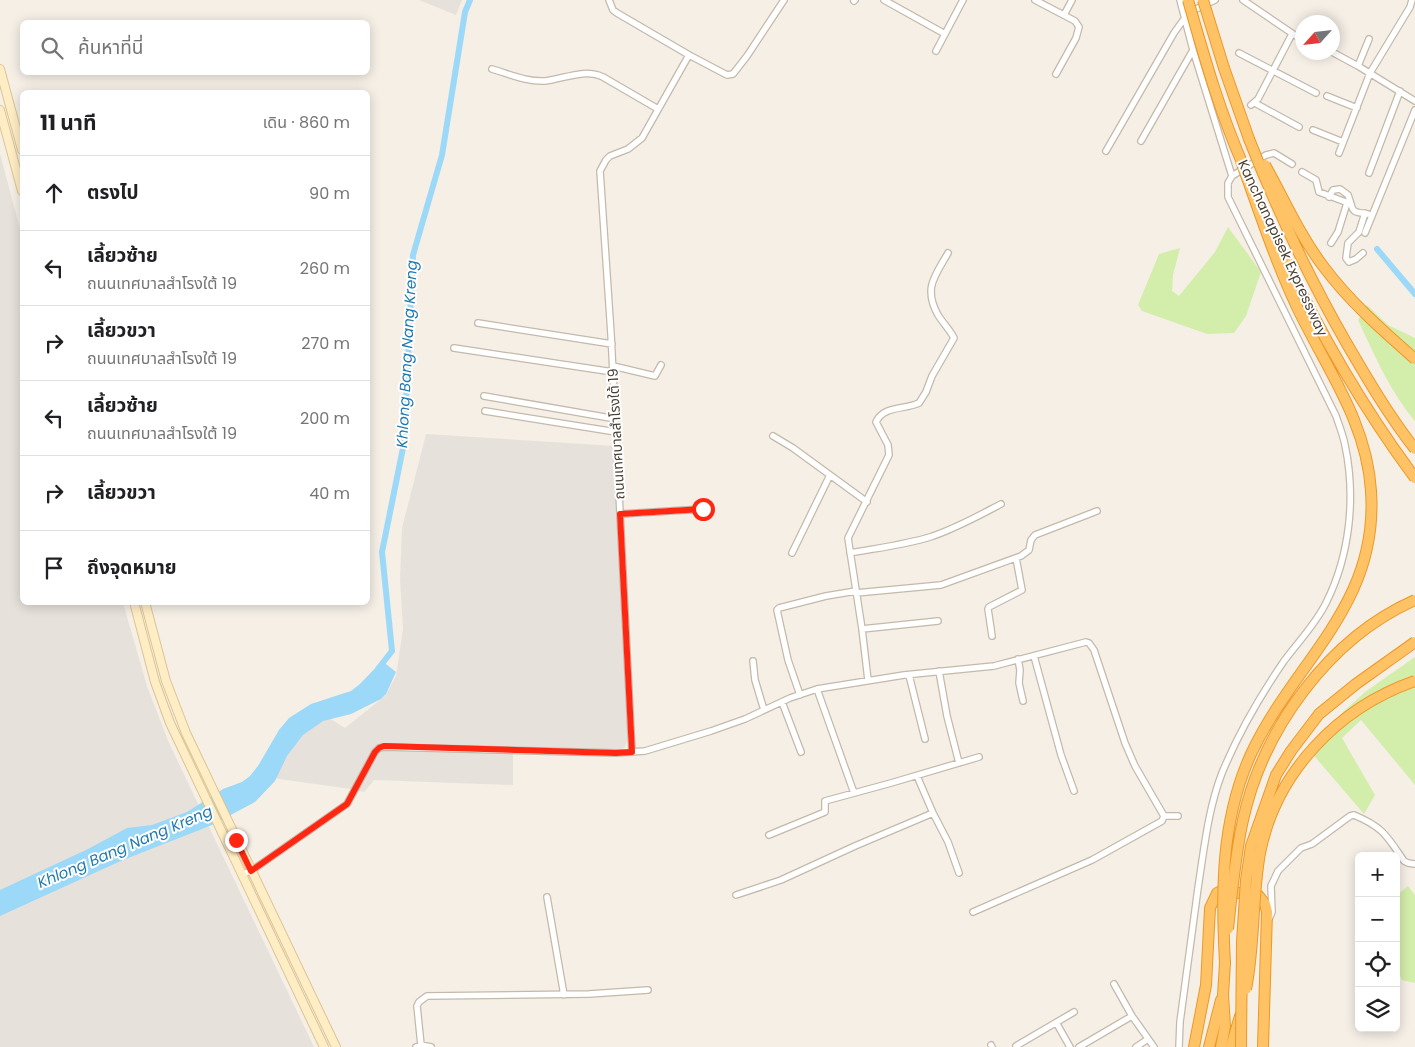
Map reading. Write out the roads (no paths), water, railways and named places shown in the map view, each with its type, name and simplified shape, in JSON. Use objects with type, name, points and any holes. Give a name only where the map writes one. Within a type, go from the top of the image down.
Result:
[{"type":"highway","name":"Kanchanapisek Expressway","points":[[1188,0],[1223,114],[1298,286],[1366,407],[1415,478]]},
{"type":"highway","name":"Kanchanapisek Expressway","points":[[1203,0],[1231,89],[1275,203],[1306,268],[1360,367],[1415,449]]},
{"type":"highway","points":[[1249,139],[1294,220],[1322,265],[1354,303],[1415,359]]},
{"type":"highway","points":[[1225,963],[1222,908],[1224,855],[1241,778],[1274,711],[1327,637],[1351,596],[1364,564],[1372,510],[1367,459],[1356,423],[1343,393],[1289,290],[1272,249],[1242,161]]},
{"type":"highway","points":[[1221,1047],[1225,1026],[1223,994],[1225,963],[1236,857],[1243,818],[1256,777],[1282,721],[1308,685],[1336,655],[1376,622],[1415,600]]},
{"type":"highway","points":[[1241,1047],[1242,942],[1246,880],[1251,846],[1276,774],[1319,714],[1356,684],[1415,642]]},
{"type":"highway","points":[[1231,1047],[1242,1007],[1252,956],[1260,853],[1271,816],[1282,792],[1314,747],[1344,719],[1379,697],[1415,681]]},
{"type":"highway","points":[[1194,1047],[1208,964],[1210,908],[1217,893],[1221,891],[1258,895],[1265,904],[1267,912],[1263,1047]]},
{"type":"highway","points":[[1209,1047],[1223,994]]},
{"type":"main road","points":[[0,69],[3,91],[20,144]]},
{"type":"main road","points":[[0,110],[20,184]]},
{"type":"main road","points":[[135,605],[155,682],[170,723],[324,1047]]},
{"type":"main road","points":[[146,605],[174,706],[336,1047]]},
{"type":"street","points":[[610,0],[613,10],[617,13],[689,55],[730,76],[747,56],[784,0]]},
{"type":"street","points":[[884,0],[945,34]]},
{"type":"street","points":[[936,51],[963,0]]},
{"type":"street","points":[[1035,0],[1075,21],[1079,27],[1079,31],[1056,74]]},
{"type":"street","points":[[1064,15],[1072,0]]},
{"type":"street","points":[[1180,0],[1193,50],[1232,176]]},
{"type":"street","points":[[1106,151],[1184,17],[1215,0]]},
{"type":"street","points":[[1243,0],[1295,36]]},
{"type":"street","points":[[1339,153],[1370,73],[1410,7],[1412,0]]},
{"type":"street","points":[[1292,34],[1253,104],[1299,127]]},
{"type":"street","points":[[1358,66],[1369,39]]},
{"type":"street","points":[[1141,141],[1193,50]]},
{"type":"street","points":[[1240,53],[1316,93]]},
{"type":"street","name":"ถนนเทศบาลสำโรงใต้ 19","points":[[638,751],[620,514],[612,344],[600,171],[610,156],[628,149],[642,138],[689,55]]},
{"type":"street","points":[[1340,56],[1415,101]]},
{"type":"street","points":[[492,69],[530,80],[545,81],[576,74],[593,73],[602,76],[658,109]]},
{"type":"street","points":[[1369,173],[1400,91]]},
{"type":"street","points":[[1327,96],[1357,108]]},
{"type":"street","points":[[1366,233],[1415,110]]},
{"type":"street","points":[[1313,130],[1343,142]]},
{"type":"street","points":[[1179,1047],[1180,1022],[1201,871],[1212,805],[1222,774],[1248,719],[1285,661],[1304,638],[1326,603],[1339,573],[1349,528],[1350,482],[1345,444],[1336,416],[1228,197],[1228,183],[1232,176],[1270,153],[1274,153],[1292,164]]},
{"type":"street","points":[[1302,172],[1316,180],[1319,192],[1349,204],[1354,211],[1373,214]]},
{"type":"street","points":[[1329,197],[1333,190],[1340,190],[1348,195],[1349,204],[1338,232],[1330,242]]},
{"type":"street","points":[[1363,253],[1352,262],[1348,262],[1346,258],[1348,243],[1359,232],[1365,213]]},
{"type":"street","points":[[868,680],[848,538],[889,455],[888,445],[876,422],[878,417],[887,410],[919,403],[954,338],[939,316],[930,295],[930,286],[948,252]]},
{"type":"street","points":[[478,323],[612,344]]},
{"type":"street","points":[[454,348],[655,376],[661,365]]},
{"type":"street","points":[[484,396],[616,419]]},
{"type":"street","points":[[486,411],[616,432]]},
{"type":"street","points":[[773,436],[793,448],[867,502]]},
{"type":"street","points":[[792,553],[830,475]]},
{"type":"street","points":[[850,553],[931,537],[974,519],[1001,504]]},
{"type":"street","points":[[620,514],[703,509]]},
{"type":"street","points":[[800,694],[788,660],[777,610],[779,608],[826,596],[941,585],[1016,558],[1029,550],[1031,540],[1035,535],[1097,511]]},
{"type":"street","points":[[992,636],[989,607],[1022,590],[1016,558]]},
{"type":"street","points":[[862,629],[938,621]]},
{"type":"street","points":[[242,874],[251,871],[347,804],[379,748],[384,746],[616,753],[638,751],[716,730],[800,694],[817,689],[910,674],[994,666],[1086,642],[1089,642],[1094,650],[1125,743],[1135,766],[1164,816]]},
{"type":"street","points":[[1034,656],[1061,755],[1074,791]]},
{"type":"street","points":[[1018,659],[1020,670],[1019,683],[1023,701]]},
{"type":"street","points":[[753,661],[755,680],[764,710]]},
{"type":"street","points":[[939,671],[958,763]]},
{"type":"street","points":[[910,674],[925,739]]},
{"type":"street","points":[[817,689],[854,793]]},
{"type":"street","points":[[782,702],[801,752]]},
{"type":"street","points":[[769,835],[825,812],[825,801],[979,757]]},
{"type":"street","points":[[917,776],[948,842],[959,872]]},
{"type":"street","points":[[736,895],[782,880],[933,813]]},
{"type":"street","points":[[1266,927],[1272,912],[1271,886],[1274,877],[1301,848],[1312,844],[1350,816],[1354,815],[1378,826],[1404,861],[1415,864]]},
{"type":"street","points":[[1164,816],[1178,816]]},
{"type":"street","points":[[973,912],[1092,860],[1159,824],[1164,816]]},
{"type":"street","points":[[547,897],[564,995]]},
{"type":"street","points":[[1114,984],[1132,1016],[1154,1047]]},
{"type":"street","points":[[431,1047],[418,1046],[417,1006],[427,996],[564,995],[648,990]]},
{"type":"street","points":[[1016,1046],[1057,1024],[1074,1012]]},
{"type":"street","points":[[1079,1047],[1132,1016]]},
{"type":"street","points":[[1057,1024],[1070,1047]]},
{"type":"street","points":[[1136,1047],[1148,1039]]},
{"type":"water","points":[[382,661],[396,672],[386,694],[381,699],[351,714],[323,721],[303,735],[287,756],[275,781],[255,802],[212,825],[123,860],[0,916],[0,890],[88,849],[127,828],[152,825],[187,812],[223,789],[242,782],[258,766],[279,730],[289,718],[311,704],[351,691]]},
{"type":"waterway","name":"Khlong Bang Nang Kreng","points":[[378,669],[392,651],[382,552],[404,443],[413,255],[442,155],[465,12],[470,0]]},
{"type":"waterway","points":[[1377,249],[1415,294]]}]
